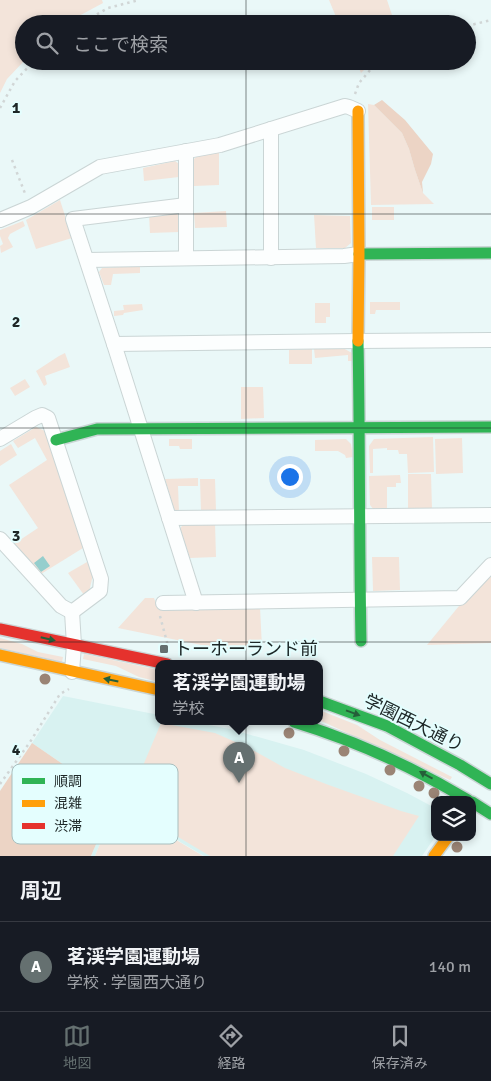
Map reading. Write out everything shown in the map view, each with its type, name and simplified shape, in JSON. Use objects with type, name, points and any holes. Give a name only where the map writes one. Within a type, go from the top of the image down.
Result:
[{"type":"street","points":[[0,220],[31,208],[100,167],[220,145],[345,106],[354,109],[359,254],[361,641]]},
{"type":"street","points":[[271,129],[271,258]]},
{"type":"street","points":[[186,151],[186,258]]},
{"type":"street","points":[[186,204],[73,219],[196,603]]},
{"type":"street","points":[[86,260],[491,253]]},
{"type":"street","points":[[114,344],[491,340]]},
{"type":"street","points":[[0,439],[35,418],[42,415],[48,418],[101,579],[100,591],[72,612]]},
{"type":"street","points":[[56,440],[97,429],[491,427]]},
{"type":"street","points":[[169,518],[491,515]]},
{"type":"street","points":[[0,539],[61,606],[72,612]]},
{"type":"street","points":[[163,603],[460,598],[491,565]]},
{"type":"street","points":[[72,612],[74,645],[72,672]]},
{"type":"street","points":[[0,629],[155,662]]},
{"type":"street","points":[[0,655],[155,689]]},
{"type":"street","name":"学園西大通り","points":[[323,702],[387,726],[460,764],[480,793],[491,814]]},
{"type":"street","name":"学園西大通り","points":[[305,725],[326,731],[377,751],[415,769],[480,793]]},
{"type":"street","points":[[434,856],[445,841]]},
{"type":"path","points":[[96,15],[108,8],[139,0]]},
{"type":"path","points":[[476,24],[491,20]]},
{"type":"path","points":[[0,108],[15,81],[25,70]]},
{"type":"path","points":[[354,109],[360,83],[371,70]]},
{"type":"path","points":[[12,160],[31,208]]},
{"type":"path","points":[[163,603],[159,612],[168,646]]},
{"type":"path","points":[[14,764],[60,694],[69,689]]},
{"type":"path","points":[[0,784],[12,767]]},
{"type":"shaded area","points":[[0,0],[102,0],[103,3],[81,15],[15,15],[16,70],[7,79],[0,93]]},
{"type":"shaded area","points":[[329,0],[387,0],[392,15],[335,15]]},
{"type":"shaded area","points":[[382,100],[405,120],[433,154],[431,164],[422,182],[423,193],[402,133],[374,105]]},
{"type":"shaded area","points":[[368,104],[374,105],[402,133],[423,193],[434,204],[371,205]]},
{"type":"shaded area","points":[[219,151],[219,185],[194,186],[192,161],[198,155]]},
{"type":"shaded area","points":[[175,161],[179,164],[179,177],[144,181],[143,168]]},
{"type":"shaded area","points":[[60,200],[72,238],[36,249],[26,220]]},
{"type":"shaded area","points":[[372,207],[394,207],[394,220],[372,220]]},
{"type":"shaded area","points":[[226,211],[227,227],[195,228],[194,213]]},
{"type":"shaded area","points":[[175,212],[179,216],[179,232],[150,233],[149,214]]},
{"type":"shaded area","points":[[314,215],[350,216],[351,243],[345,248],[316,248]]},
{"type":"shaded area","points":[[23,221],[25,226],[10,234],[8,238],[13,247],[1,253],[0,246],[3,244],[0,230]]},
{"type":"shaded area","points":[[140,266],[140,273],[113,274],[111,285],[104,285],[99,272],[102,268]]},
{"type":"shaded area","points":[[370,302],[400,302],[400,310],[376,310],[375,314],[370,314]]},
{"type":"shaded area","points":[[315,303],[330,303],[330,317],[326,317],[326,323],[315,323]]},
{"type":"shaded area","points":[[142,304],[143,310],[114,316],[114,311],[124,310],[123,305]]},
{"type":"shaded area","points":[[343,348],[352,353],[352,361],[348,361],[348,355],[315,358],[314,349]]},
{"type":"shaded area","points":[[312,349],[312,364],[289,364],[289,350]]},
{"type":"shaded area","points":[[65,353],[70,367],[45,376],[47,384],[44,386],[36,371]]},
{"type":"shaded area","points":[[25,379],[30,387],[15,396],[10,388]]},
{"type":"shaded area","points":[[241,387],[263,387],[264,418],[241,419]]},
{"type":"shaded area","points":[[36,427],[45,431],[71,505],[83,548],[41,574],[14,544],[38,528],[9,485],[47,460],[35,438],[18,448],[13,441]]},
{"type":"shaded area","points":[[433,437],[434,472],[408,473],[407,454],[399,454],[398,450],[387,450],[387,448],[373,449],[373,473],[370,473],[369,446],[374,439]]},
{"type":"shaded area","points":[[462,438],[463,473],[436,474],[435,439]]},
{"type":"shaded area","points":[[169,439],[192,439],[192,449],[180,449],[179,446],[169,446]]},
{"type":"shaded area","points":[[346,439],[351,444],[353,457],[346,458],[345,455],[338,451],[315,451],[315,440]]},
{"type":"shaded area","points":[[11,444],[17,455],[0,466],[0,451]]},
{"type":"shaded area","points":[[408,474],[431,474],[432,509],[408,510]]},
{"type":"shaded area","points":[[400,475],[401,483],[396,483],[396,487],[387,487],[387,509],[374,510],[370,505],[369,476]]},
{"type":"shaded area","points":[[198,478],[198,486],[178,486],[179,512],[175,512],[165,479]]},
{"type":"shaded area","points":[[200,479],[215,479],[216,511],[201,512]]},
{"type":"shaded area","points":[[215,523],[216,557],[190,558],[180,529],[183,524]]},
{"type":"shaded area","points":[[372,557],[399,557],[400,590],[373,591]]},
{"type":"shaded area","points":[[87,562],[93,575],[89,592],[84,595],[68,573]]},
{"type":"shaded area","points":[[491,571],[491,643],[427,645],[459,606]]},
{"type":"shaded area","points":[[145,598],[154,598],[158,609],[260,607],[262,648],[221,649],[118,628]]},
{"type":"shaded area","points":[[0,638],[22,644],[38,652],[63,657],[62,662],[0,648]]},
{"type":"shaded area","points":[[84,654],[155,669],[155,681],[139,677],[116,666],[83,659]]},
{"type":"shaded area","points":[[63,696],[155,714],[155,725],[208,725],[230,729],[304,750],[366,774],[431,806],[432,841],[422,856],[204,856],[178,841],[178,764],[63,764],[32,743]]},
{"type":"shaded area","points":[[323,712],[357,725],[380,740],[452,777],[450,780],[323,722]]},
{"type":"shaded area","points":[[160,725],[172,725],[215,733],[249,748],[285,768],[419,816],[393,856],[210,856],[178,837],[178,764],[144,764]]},
{"type":"shaded area","points":[[32,743],[63,764],[18,764]]},
{"type":"shaded area","points":[[12,773],[12,844],[96,844],[91,856],[0,856],[0,791]]},
{"type":"shaded area","points":[[178,841],[203,856],[95,856],[100,844],[178,844]]},
{"type":"shaded area","points":[[96,844],[100,844],[95,856],[91,856]]},
{"type":"water","points":[[43,556],[50,566],[41,572],[34,563]]},
{"type":"traffic: fast","points":[[359,254],[491,253]]},
{"type":"traffic: fast","points":[[358,341],[361,641]]},
{"type":"traffic: fast","points":[[56,440],[97,429],[491,427]]},
{"type":"traffic: fast","points":[[323,702],[387,726],[491,784]]},
{"type":"traffic: fast","points":[[304,725],[384,756],[461,796]]},
{"type":"traffic: fast","points":[[476,805],[491,814]]},
{"type":"traffic: slow","points":[[358,111],[358,341]]},
{"type":"traffic: slow","points":[[0,655],[155,689]]},
{"type":"traffic: slow","points":[[434,856],[445,841]]},
{"type":"traffic: jam","points":[[0,629],[155,661]]},
{"type":"place","name":"トーホーランド前","points":[[164,649]]},
{"type":"place","name":"茗渓学園運動場","points":[[239,783]]}]
